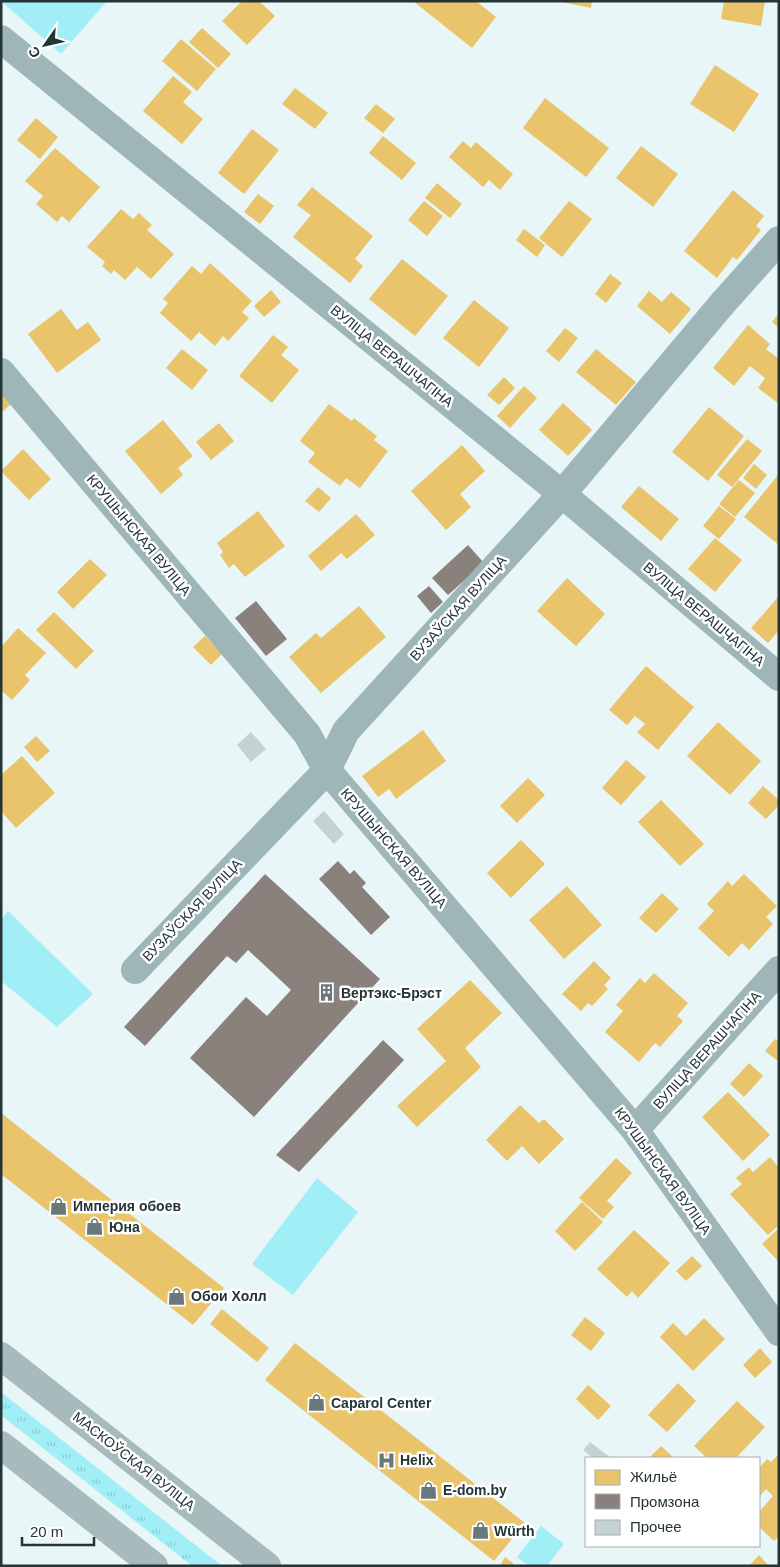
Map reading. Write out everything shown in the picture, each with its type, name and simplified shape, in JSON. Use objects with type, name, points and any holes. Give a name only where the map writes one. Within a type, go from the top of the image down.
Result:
[{"type":"main road","name":"МАСКОЎСКАЯ ВУЛІЦА","points":[[1,1356],[267,1566]]},
{"type":"main road","points":[[1,1445],[154,1566]]},
{"type":"street","name":"ВУЛІЦА ВЕРАШЧАГІНА","points":[[1,39],[562,494],[779,678]]},
{"type":"street","name":"ВУЗАЎСКАЯ ВУЛІЦА","points":[[135,970],[327,770],[346,731],[562,494],[779,240]]},
{"type":"street","name":"КРУШЫНСКАЯ ВУЛІЦА","points":[[1,372],[307,734],[327,770],[635,1130],[779,1332]]},
{"type":"street","name":"ВУЛІЦА ВЕРАШЧАГІНА","points":[[635,1130],[779,970]]},
{"type":"green space","points":[[1,1],[107,1],[61,54]]},
{"type":"green space","points":[[8,911],[93,994],[57,1027],[1,981],[1,920]]},
{"type":"green space","points":[[317,1178],[358,1212],[293,1295],[252,1264]]},
{"type":"green space","points":[[1,1392],[222,1566],[192,1566],[1,1415]]},
{"type":"green space","points":[[541,1526],[564,1544],[547,1566],[529,1566],[517,1557]]},
{"type":"building: Жильё","points":[[242,1],[259,1],[275,16],[247,45],[222,21]]},
{"type":"building: Жильё","points":[[413,1],[476,1],[496,17],[472,48]]},
{"type":"building: Жильё","points":[[557,1],[592,1],[591,8]]},
{"type":"building: Жильё","points":[[724,1],[765,1],[761,26],[721,19]]},
{"type":"building: Жильё","points":[[202,28],[231,54],[218,68],[189,42]]},
{"type":"building: Жильё","points":[[181,39],[216,69],[197,91],[162,61]]},
{"type":"building: Жильё","points":[[715,65],[759,94],[734,132],[690,104]]},
{"type":"building: Жильё","points":[[173,76],[192,92],[183,102],[203,119],[182,144],[143,111]]},
{"type":"building: Жильё","points":[[295,88],[328,113],[315,129],[282,104]]},
{"type":"building: Жильё","points":[[545,98],[609,148],[586,177],[523,128]]},
{"type":"building: Жильё","points":[[376,104],[395,119],[383,133],[364,118]]},
{"type":"building: Жильё","points":[[36,118],[58,137],[40,159],[17,140]]},
{"type":"building: Жильё","points":[[252,129],[279,150],[244,194],[218,173]]},
{"type":"building: Жильё","points":[[383,136],[416,163],[402,180],[369,153]]},
{"type":"building: Жильё","points":[[463,141],[471,148],[476,142],[513,174],[500,190],[489,180],[483,187],[449,157]]},
{"type":"building: Жильё","points":[[641,146],[678,174],[653,207],[616,178]]},
{"type":"building: Жильё","points":[[55,148],[100,187],[69,222],[62,216],[57,222],[36,204],[43,196],[25,181]]},
{"type":"building: Жильё","points":[[437,183],[462,204],[450,218],[425,198]]},
{"type":"building: Жильё","points":[[312,187],[373,236],[355,259],[363,266],[350,283],[293,237],[311,215],[297,205]]},
{"type":"building: Жильё","points":[[733,190],[764,216],[756,226],[761,230],[737,260],[733,257],[717,278],[684,251]]},
{"type":"building: Жильё","points":[[258,194],[274,206],[260,224],[244,212]]},
{"type":"building: Жильё","points":[[424,201],[443,216],[427,236],[408,220]]},
{"type":"building: Жильё","points":[[569,201],[592,219],[562,257],[539,238]]},
{"type":"building: Жильё","points":[[121,209],[133,219],[139,213],[152,225],[147,230],[174,254],[151,279],[137,267],[125,280],[114,270],[111,274],[102,266],[105,262],[87,247]]},
{"type":"building: Жильё","points":[[524,229],[545,245],[537,257],[516,240]]},
{"type":"building: Жильё","points":[[402,259],[448,296],[415,336],[369,299]]},
{"type":"building: Жильё","points":[[210,263],[252,301],[242,312],[249,318],[228,341],[223,336],[215,346],[199,332],[191,341],[160,313],[168,303],[163,299],[192,266],[201,274]]},
{"type":"building: Жильё","points":[[610,274],[622,283],[606,303],[595,294]]},
{"type":"building: Жильё","points":[[271,290],[281,302],[264,317],[254,306]]},
{"type":"building: Жильё","points":[[649,291],[662,302],[671,292],[691,309],[670,334],[637,306]]},
{"type":"building: Жильё","points":[[474,300],[509,328],[479,367],[443,338]]},
{"type":"building: Жильё","points":[[61,309],[77,330],[88,322],[101,340],[57,373],[28,334]]},
{"type":"building: Жильё","points":[[779,313],[779,328],[772,322]]},
{"type":"building: Жильё","points":[[748,325],[770,344],[766,349],[779,359],[779,404],[758,388],[765,378],[750,366],[734,386],[713,368]]},
{"type":"building: Жильё","points":[[565,328],[578,338],[559,362],[546,351]]},
{"type":"building: Жильё","points":[[273,335],[288,347],[281,355],[299,370],[272,403],[239,376]]},
{"type":"building: Жильё","points":[[182,349],[208,370],[192,390],[166,368]]},
{"type":"building: Жильё","points":[[596,349],[636,382],[616,405],[576,372]]},
{"type":"building: Жильё","points":[[504,377],[515,388],[499,405],[487,395]]},
{"type":"building: Жильё","points":[[524,386],[537,398],[510,428],[497,416]]},
{"type":"building: Жильё","points":[[1,393],[11,404],[1,413]]},
{"type":"building: Жильё","points":[[563,403],[592,430],[568,456],[539,430]]},
{"type":"building: Жильё","points":[[329,404],[352,421],[354,418],[377,436],[374,440],[388,451],[360,488],[346,478],[340,486],[308,462],[315,453],[300,441]]},
{"type":"building: Жильё","points":[[709,407],[744,436],[708,481],[672,452]]},
{"type":"building: Жильё","points":[[163,420],[193,456],[178,468],[183,475],[161,494],[125,451]]},
{"type":"building: Жильё","points":[[219,423],[234,441],[211,460],[196,442]]},
{"type":"building: Жильё","points":[[747,439],[762,451],[732,487],[717,475]]},
{"type":"building: Жильё","points":[[462,445],[485,471],[460,494],[471,507],[446,530],[411,491]]},
{"type":"building: Жильё","points":[[23,449],[51,479],[29,500],[1,471]]},
{"type":"building: Жильё","points":[[754,464],[767,475],[756,489],[743,478]]},
{"type":"building: Жильё","points":[[779,476],[779,545],[744,517]]},
{"type":"building: Жильё","points":[[739,480],[755,493],[735,517],[719,504]]},
{"type":"building: Жильё","points":[[639,486],[679,519],[661,541],[621,507]]},
{"type":"building: Жильё","points":[[318,487],[331,498],[319,512],[305,501]]},
{"type":"building: Жильё","points":[[719,506],[736,519],[719,539],[703,526]]},
{"type":"building: Жильё","points":[[258,511],[285,546],[245,577],[234,564],[229,568],[220,555],[223,552],[217,543]]},
{"type":"building: Жильё","points":[[356,514],[375,535],[347,559],[341,553],[321,571],[308,556]]},
{"type":"building: Жильё","points":[[715,538],[742,560],[715,592],[688,569]]},
{"type":"building: Жильё","points":[[90,559],[107,575],[73,609],[57,592]]},
{"type":"building: Жильё","points":[[567,578],[605,614],[576,646],[537,611]]},
{"type":"building: Жильё","points":[[779,596],[779,630],[768,643],[751,628]]},
{"type":"building: Жильё","points":[[359,606],[386,637],[321,693],[289,657],[316,633],[321,638]]},
{"type":"building: Жильё","points":[[54,612],[94,651],[76,669],[36,630]]},
{"type":"building: Жильё","points":[[18,628],[46,653],[25,675],[30,680],[12,700],[1,690],[1,647]]},
{"type":"building: Жильё","points":[[205,636],[222,654],[211,665],[193,647]]},
{"type":"building: Жильё","points":[[646,666],[694,707],[658,750],[637,732],[645,724],[635,716],[627,725],[609,710]]},
{"type":"building: Жильё","points":[[718,722],[761,761],[730,795],[687,756]]},
{"type":"building: Жильё","points":[[423,730],[446,761],[396,799],[389,789],[378,797],[362,776]]},
{"type":"building: Жильё","points":[[36,736],[50,751],[37,762],[24,747]]},
{"type":"building: Жильё","points":[[22,756],[55,793],[16,828],[1,811],[1,775]]},
{"type":"building: Жильё","points":[[626,760],[646,777],[621,805],[602,788]]},
{"type":"building: Жильё","points":[[528,778],[545,795],[517,823],[500,806]]},
{"type":"building: Жильё","points":[[763,786],[779,800],[779,805],[766,819],[748,803]]},
{"type":"building: Жильё","points":[[661,800],[704,844],[680,866],[638,822]]},
{"type":"building: Жильё","points":[[521,840],[545,864],[511,898],[487,873]]},
{"type":"building: Жильё","points":[[744,874],[777,906],[766,917],[773,924],[749,950],[742,943],[729,957],[698,928],[714,911],[707,904],[728,881],[732,886]]},
{"type":"building: Жильё","points":[[567,886],[602,925],[564,959],[529,920]]},
{"type":"building: Жильё","points":[[662,893],[679,909],[656,933],[639,918]]},
{"type":"building: Жильё","points":[[594,961],[611,978],[604,985],[608,989],[592,1006],[588,1003],[581,1011],[562,994]]},
{"type":"building: Жильё","points":[[654,973],[688,1003],[677,1016],[683,1021],[660,1047],[655,1043],[639,1062],[605,1032],[623,1011],[616,1005],[640,978],[645,983]]},
{"type":"building: Жильё","points":[[470,980],[502,1013],[465,1048],[481,1067],[417,1127],[397,1106],[446,1061],[417,1029]]},
{"type":"building: Жильё","points":[[775,1039],[779,1042],[779,1062],[765,1051]]},
{"type":"building: Жильё","points":[[749,1063],[763,1076],[744,1097],[730,1084]]},
{"type":"building: Жильё","points":[[728,1092],[770,1135],[743,1161],[702,1117]]},
{"type":"building: Жильё","points":[[520,1105],[539,1123],[544,1119],[564,1139],[539,1164],[522,1146],[507,1161],[486,1140]]},
{"type":"building: Жильё","points":[[1,1113],[224,1288],[193,1325],[1,1174]]},
{"type":"building: Жильё","points":[[770,1157],[779,1168],[779,1225],[768,1235],[730,1194],[742,1184],[736,1178],[749,1167],[753,1172]]},
{"type":"building: Жильё","points":[[616,1158],[632,1173],[607,1201],[614,1207],[603,1219],[579,1198]]},
{"type":"building: Жильё","points":[[582,1202],[603,1222],[575,1251],[555,1231]]},
{"type":"building: Жильё","points":[[779,1228],[779,1262],[762,1244]]},
{"type":"building: Жильё","points":[[634,1230],[670,1263],[638,1298],[632,1291],[627,1297],[597,1269]]},
{"type":"building: Жильё","points":[[692,1256],[702,1266],[686,1281],[676,1271]]},
{"type":"building: Жильё","points":[[222,1309],[269,1348],[257,1362],[210,1324]]},
{"type":"building: Жильё","points":[[585,1317],[605,1333],[591,1351],[571,1335]]},
{"type":"building: Жильё","points":[[704,1318],[725,1339],[693,1371],[660,1337],[673,1323],[686,1336]]},
{"type":"building: Жильё","points":[[295,1343],[525,1523],[494,1561],[265,1380]]},
{"type":"building: Жильё","points":[[760,1348],[772,1362],[755,1378],[743,1365]]},
{"type":"building: Жильё","points":[[678,1383],[696,1401],[667,1432],[648,1415]]},
{"type":"building: Жильё","points":[[588,1385],[611,1406],[598,1420],[576,1399]]},
{"type":"building: Жильё","points":[[737,1401],[765,1427],[737,1457],[706,1457],[694,1446]]},
{"type":"building: Жильё","points":[[661,1446],[673,1457],[650,1457]]},
{"type":"building: Жильё","points":[[779,1454],[779,1536],[774,1541],[760,1528],[760,1511],[773,1496],[766,1489],[760,1496],[760,1467],[767,1459],[771,1462]]},
{"type":"building: Жильё","points":[[759,1555],[769,1566],[749,1566]]},
{"type":"building: Жильё","points":[[505,1557],[513,1563],[512,1566],[500,1566]]},
{"type":"building: Промзона","points":[[468,545],[484,563],[448,595],[432,578]]},
{"type":"building: Промзона","points":[[429,586],[443,602],[431,613],[417,596]]},
{"type":"building: Промзона","points":[[256,601],[287,639],[266,656],[235,618]]},
{"type":"building: Промзона","points":[[338,861],[350,874],[354,870],[366,883],[362,887],[390,917],[371,935],[319,879]]},
{"type":"building: Промзона","name":"Вертэкс-Брэст","points":[[265,874],[380,979],[254,1117],[190,1058],[246,997],[267,1016],[291,990],[248,950],[236,963],[227,956],[145,1046],[124,1027]]},
{"type":"building: Промзона","points":[[383,1040],[404,1060],[299,1172],[276,1155]]},
{"type":"building: Прочее","points":[[251,732],[266,749],[251,762],[237,745]]},
{"type":"building: Прочее","points":[[324,811],[344,834],[334,844],[313,821]]},
{"type":"building: Прочее","points":[[590,1442],[610,1457],[592,1457],[583,1450]]},
{"type":"place","name":"Вертэкс-Брэст","points":[[327,993]]},
{"type":"place","name":"Империя обоев","points":[[59,1206]]},
{"type":"place","name":"Юна","points":[[95,1227]]},
{"type":"place","name":"Обои Холл","points":[[177,1296]]},
{"type":"place","name":"Caparol Center","points":[[317,1403]]},
{"type":"place","name":"Helix","points":[[386,1460]]},
{"type":"place","name":"E-dom.by","points":[[429,1490]]},
{"type":"place","name":"Würth","points":[[480,1531]]}]
